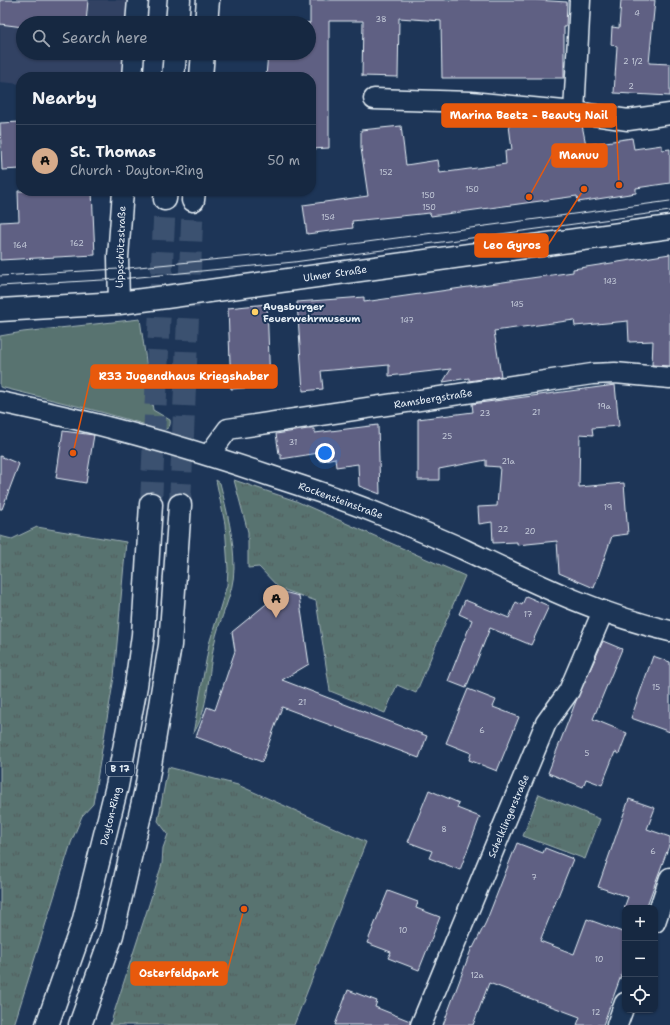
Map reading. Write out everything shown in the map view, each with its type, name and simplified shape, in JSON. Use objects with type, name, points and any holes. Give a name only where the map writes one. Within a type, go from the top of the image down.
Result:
[{"type":"main road","points":[[178,16],[179,0]]},
{"type":"main road","points":[[207,16],[208,0]]},
{"type":"main road","points":[[173,72],[174,60]]},
{"type":"main road","points":[[201,72],[202,60]]},
{"type":"main road","name":"Ulmer Straße","points":[[0,310],[118,302],[670,227]]},
{"type":"main road","name":"Dayton-Ring","points":[[47,1025],[83,923],[117,786],[136,686],[143,635],[151,504]]},
{"type":"main road","name":"B 17","points":[[80,1025],[112,934],[146,789],[170,645],[180,505]]},
{"type":"street","points":[[137,16],[138,0]]},
{"type":"street","points":[[574,112],[580,0]]},
{"type":"street","points":[[132,72],[133,60]]},
{"type":"street","points":[[374,99],[472,102],[574,112],[628,120],[670,114]]},
{"type":"street","name":"Lippschützstraße","points":[[118,302],[118,257],[123,196]]},
{"type":"street","name":"Ramsbergstraße","points":[[209,455],[228,429],[592,374],[615,373],[670,378]]},
{"type":"street","name":"Rockensteinstraße","points":[[0,402],[87,421],[209,455],[377,513],[463,550],[517,576],[603,611],[652,627],[670,631]]},
{"type":"street","name":"Schelklingerstraße","points":[[421,1025],[546,723],[569,691],[603,611]]},
{"type":"street","points":[[658,913],[670,878]]},
{"type":"street","points":[[617,1025],[622,1011]]},
{"type":"shaded area","points":[[0,0],[135,0],[134,16],[16,16],[16,60],[130,60],[129,72],[16,72],[16,84],[0,82]]},
{"type":"green space","points":[[140,319],[153,410],[170,420],[170,425],[164,430],[101,412],[0,387],[0,336]]},
{"type":"green space","points":[[216,480],[220,483],[230,525],[234,568],[232,588],[216,635],[205,703],[198,725],[193,734],[209,644],[227,585],[228,569],[225,524]]},
{"type":"green space","points":[[234,480],[296,501],[465,576],[416,693],[397,685],[385,713],[330,691],[316,601],[279,588],[259,567],[248,568],[248,532]]},
{"type":"green space","points":[[37,527],[126,542],[114,677],[93,804],[82,816],[71,843],[14,1025],[0,1025],[0,536],[12,539]]},
{"type":"green space","points":[[168,767],[238,785],[366,842],[294,1025],[110,1025],[162,864],[163,848],[168,834],[158,821]]},
{"type":"green space","points":[[539,794],[600,819],[585,859],[523,836]]},
{"type":"building","points":[[0,0],[88,0],[87,16],[16,16],[16,26],[0,24]]},
{"type":"building","points":[[310,0],[535,0],[567,2],[566,27],[564,27],[564,78],[442,78],[441,21],[399,18],[398,77],[362,76],[363,21],[329,21],[329,148],[316,149],[316,72],[266,72],[267,60],[316,60],[316,16],[310,16]]},
{"type":"building","points":[[621,0],[655,0],[649,63],[670,64],[670,96],[614,93],[617,46],[611,45],[612,27],[619,28]]},
{"type":"building","points":[[508,117],[582,125],[586,145],[632,138],[634,149],[662,145],[662,150],[670,149],[670,183],[636,188],[636,193],[578,202],[577,196],[431,216],[430,213],[352,221],[353,228],[307,234],[303,205],[368,196],[361,148],[361,130],[401,126],[406,165],[438,160],[440,173],[506,164],[505,151],[512,150]]},
{"type":"building","points":[[16,122],[16,169],[2,170],[0,123]]},
{"type":"building","points":[[18,196],[92,196],[95,255],[0,260],[0,222],[19,221]]},
{"type":"building","points":[[670,254],[670,366],[652,365],[653,341],[629,342],[628,321],[575,326],[574,320],[494,331],[501,376],[469,381],[469,378],[443,382],[451,369],[389,376],[389,365],[321,371],[323,389],[303,391],[297,302],[364,297],[364,302],[573,272],[573,269]]},
{"type":"building","points":[[267,304],[270,386],[231,389],[228,308]]},
{"type":"building","points":[[615,385],[619,426],[592,428],[593,435],[580,434],[579,487],[624,483],[628,534],[612,536],[594,588],[559,573],[557,541],[517,545],[517,542],[493,543],[492,522],[479,524],[478,507],[497,506],[500,467],[486,466],[486,460],[439,469],[439,480],[418,480],[418,419],[473,412],[472,404]]},
{"type":"building","points":[[378,425],[380,494],[359,486],[358,464],[336,467],[335,458],[320,461],[319,453],[281,459],[281,454],[279,454],[276,434],[308,429],[315,429],[315,433]]},
{"type":"building","points":[[63,431],[94,435],[86,483],[56,478]]},
{"type":"building","points":[[0,456],[19,464],[2,509],[0,509]]},
{"type":"building","points":[[268,588],[299,596],[309,664],[282,680],[427,736],[419,758],[282,707],[262,762],[196,737],[207,707],[215,710],[235,651],[232,632],[270,601],[274,604]]},
{"type":"building","points":[[526,596],[549,606],[531,645],[490,628],[466,688],[448,681],[472,620],[459,614],[465,600],[509,618],[516,602],[522,605]]},
{"type":"building","points":[[603,641],[622,649],[593,719],[627,733],[619,754],[615,752],[602,785],[586,779],[583,787],[548,773],[576,701]]},
{"type":"building","points":[[653,656],[670,662],[670,732],[631,718]]},
{"type":"building","points":[[468,689],[496,700],[493,707],[519,717],[497,771],[469,760],[471,753],[446,743]]},
{"type":"building","points":[[429,790],[459,803],[457,808],[480,817],[460,870],[429,858],[432,851],[408,842]]},
{"type":"building","points":[[629,799],[655,808],[647,829],[670,837],[670,843],[647,905],[625,905],[628,897],[598,887]]},
{"type":"building","points":[[517,843],[543,853],[545,848],[573,859],[540,941],[574,954],[587,919],[622,932],[622,973],[603,1025],[577,1025],[580,1017],[489,983],[473,1025],[443,1025],[472,947],[473,948],[486,922]]},
{"type":"building","points":[[388,891],[418,902],[416,908],[440,917],[419,970],[388,958],[391,952],[367,943]]},
{"type":"building","points":[[348,990],[377,1001],[375,1007],[410,1021],[410,1025],[335,1025]]},
{"type":"tunnel","points":[[151,504],[165,199]]},
{"type":"tunnel","points":[[180,505],[193,200]]},
{"type":"tram line","points":[[0,276],[118,269],[293,252],[670,201]]},
{"type":"tram line","points":[[0,286],[119,279],[294,262],[670,211]]},
{"type":"place","name":"Marina Beetz - Beauty Nail","points":[[619,185]]},
{"type":"place","name":"Leo Gyros","points":[[584,189]]},
{"type":"place","name":"Manuu","points":[[529,197]]},
{"type":"place","name":"Augsburger Feuerwehrmuseum","points":[[255,312]]},
{"type":"place","name":"R33 Jugendhaus Kriegshaber","points":[[73,453]]},
{"type":"place","name":"St. Thomas","points":[[276,618]]},
{"type":"place","name":"Osterfeldpark","points":[[244,909]]}]
